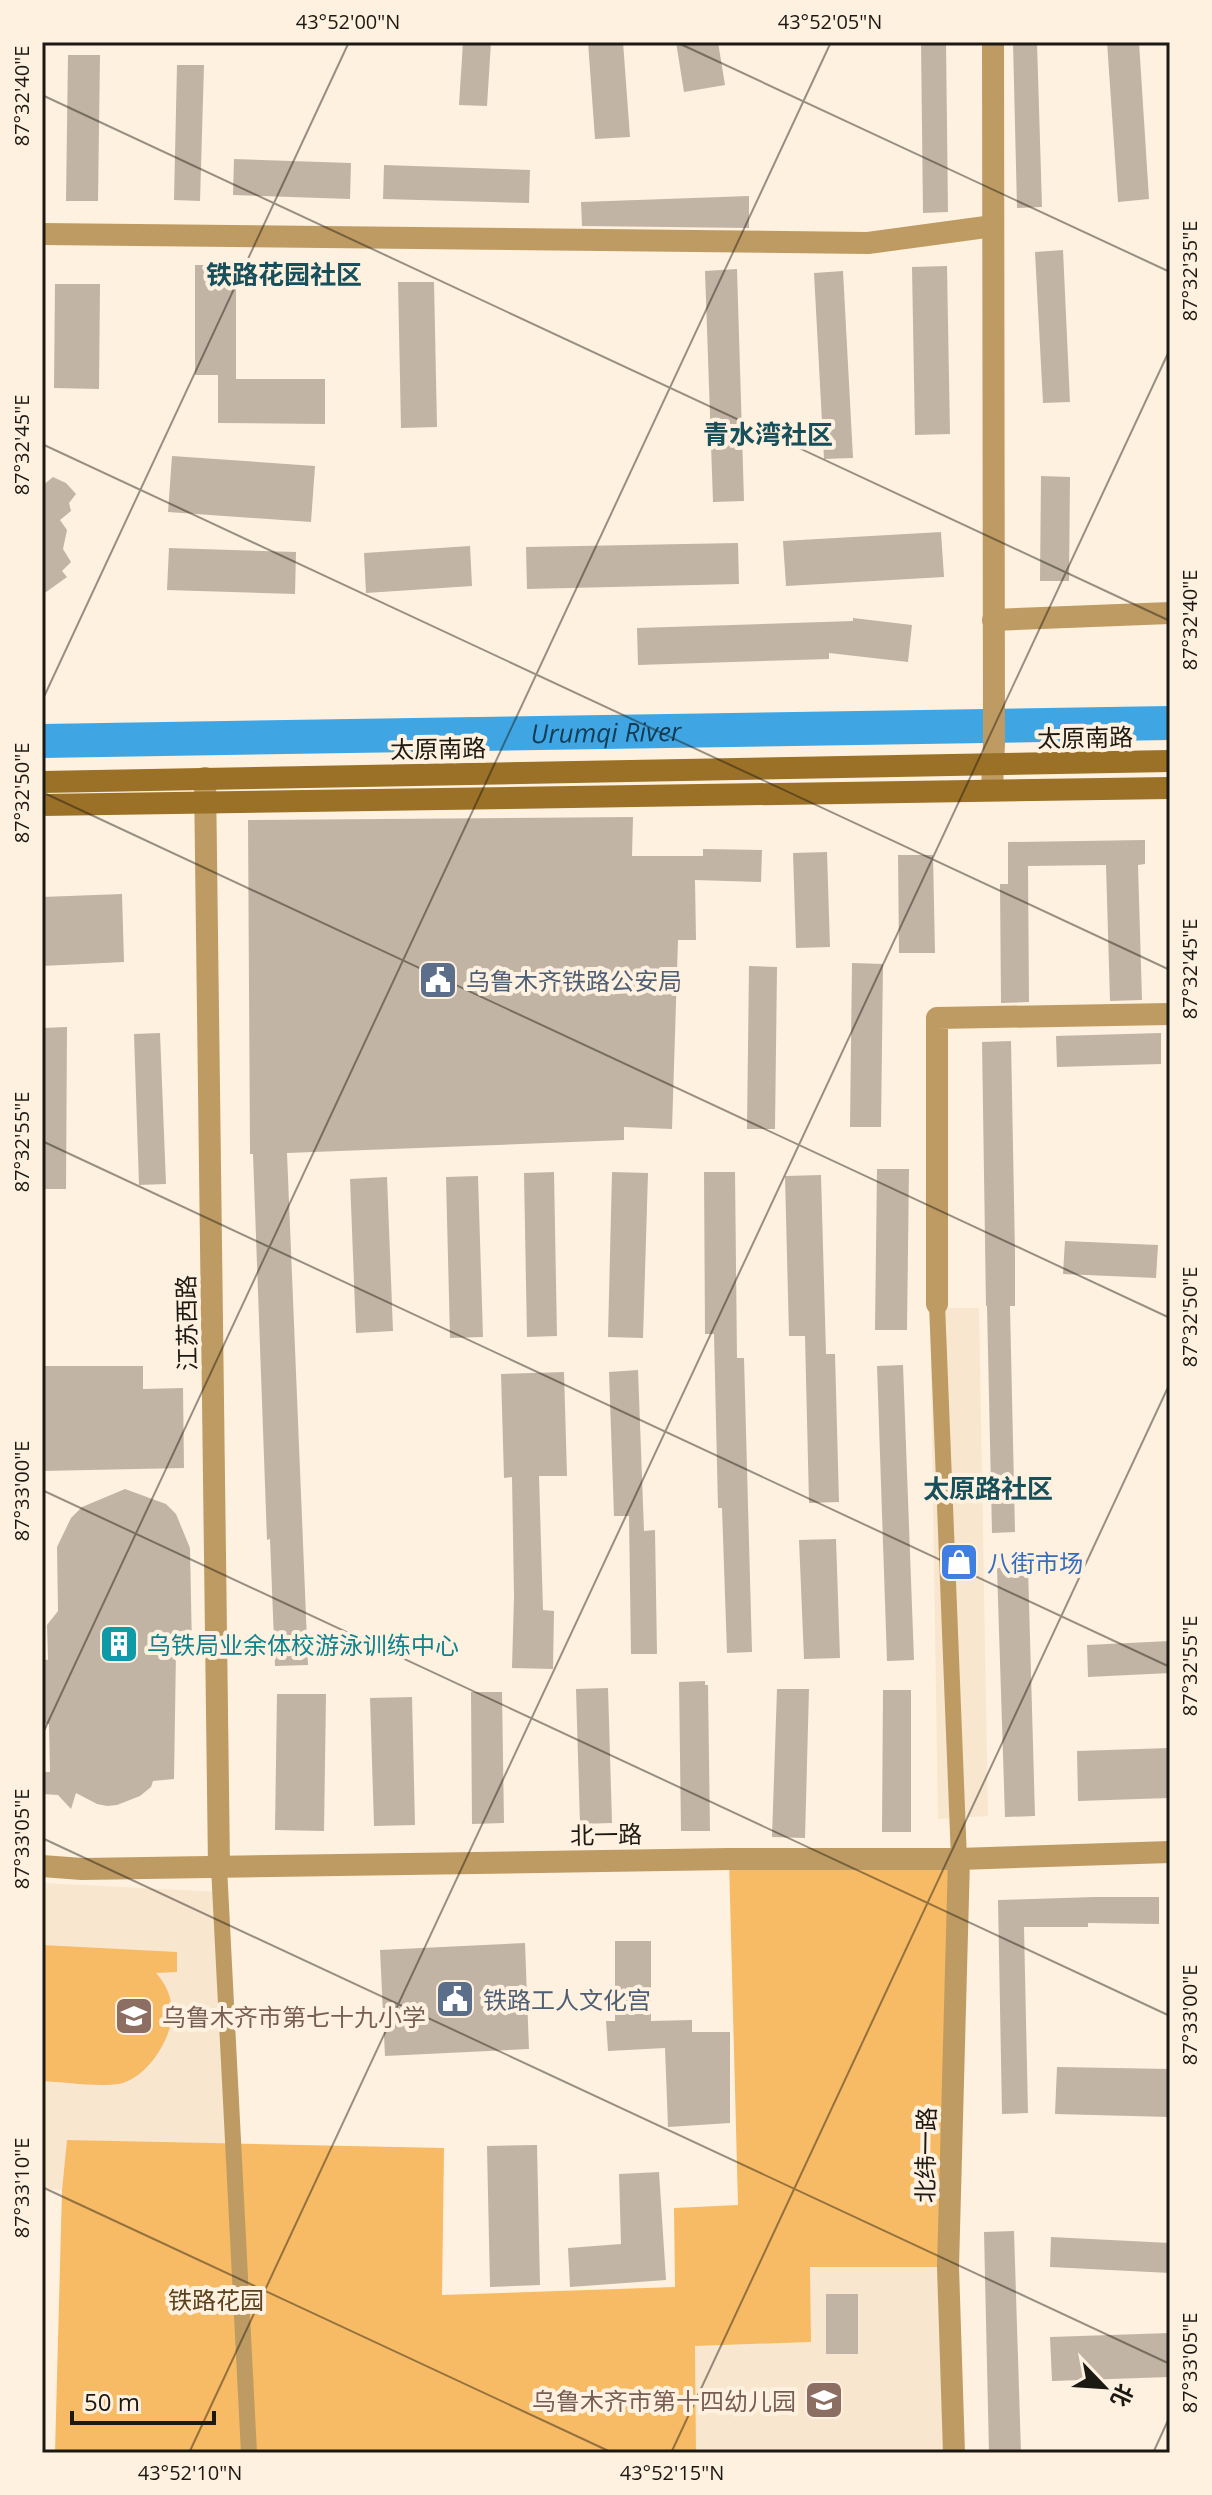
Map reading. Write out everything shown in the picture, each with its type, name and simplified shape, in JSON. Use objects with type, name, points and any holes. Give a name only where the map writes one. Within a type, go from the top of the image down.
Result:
[{"type":"main road","name":"太原南路","points":[[42,782],[994,754],[1170,761]]},
{"type":"main road","points":[[42,805],[1170,788]]},
{"type":"street","points":[[992,790],[993,42]]},
{"type":"street","points":[[42,234],[868,243],[993,226]]},
{"type":"street","points":[[993,620],[1170,613]]},
{"type":"street","name":"江苏西路","points":[[205,778],[219,1867]]},
{"type":"street","points":[[959,1859],[937,1304],[937,1018],[1170,1014]]},
{"type":"street","name":"北一路","points":[[42,1866],[82,1869],[729,1859],[959,1859],[1170,1852]]},
{"type":"street","name":"北纬一路","points":[[954,2453],[948,2267],[959,1859]]},
{"type":"street","points":[[219,1867],[249,2453]]},
{"type":"shaded area","name":"八街市场","points":[[930,1308],[979,1308],[988,1816],[938,1819]]},
{"type":"shaded area","name":"乌鲁木齐市第七十九小学","points":[[42,1883],[220,1892],[233,2145],[67,2140],[62,2190],[42,2189]]},
{"type":"shaded area","name":"乌鲁木齐市第十四幼儿园","points":[[810,2267],[948,2267],[954,2453],[696,2453],[695,2346],[811,2342]]},
{"type":"green space","name":"铁路花园","points":[[729,1859],[959,1859],[948,2267],[810,2267],[811,2342],[695,2346],[696,2453],[55,2453],[62,2190],[67,2140],[444,2148],[442,2295],[675,2287],[674,2208],[738,2205]]},
{"type":"green space","points":[[42,1945],[177,1952],[177,1972],[156,1973],[171,2002],[168,2034],[156,2057],[138,2075],[110,2085],[42,2081]]},
{"type":"building","points":[[463,42],[491,42],[487,106],[459,105]]},
{"type":"building","points":[[588,42],[623,42],[630,137],[595,139]]},
{"type":"building","points":[[676,42],[718,42],[725,85],[684,92]]},
{"type":"building","points":[[921,42],[946,42],[948,212],[923,213]]},
{"type":"building","points":[[1013,42],[1037,42],[1042,207],[1017,208]]},
{"type":"building","points":[[1107,42],[1139,42],[1149,199],[1118,202]]},
{"type":"building","points":[[68,55],[100,55],[98,201],[66,201]]},
{"type":"building","points":[[177,65],[204,65],[200,201],[174,200]]},
{"type":"building","points":[[234,159],[351,163],[350,199],[233,195]]},
{"type":"building","points":[[384,165],[530,170],[529,203],[383,199]]},
{"type":"building","points":[[749,196],[749,228],[582,226],[581,202]]},
{"type":"building","points":[[1063,250],[1070,402],[1043,403],[1035,252]]},
{"type":"building","points":[[195,265],[236,265],[236,379],[325,379],[325,424],[218,423],[218,375],[195,375]]},
{"type":"building","points":[[947,266],[950,434],[915,435],[912,267]]},
{"type":"building","points":[[737,269],[744,501],[713,502],[705,271]]},
{"type":"building","points":[[843,271],[853,458],[824,459],[814,273]]},
{"type":"building","points":[[398,282],[434,282],[437,427],[401,428]]},
{"type":"building","points":[[55,284],[100,284],[99,389],[54,388]]},
{"type":"building","points":[[172,456],[315,466],[311,522],[168,512]]},
{"type":"building","points":[[1041,476],[1070,477],[1069,581],[1040,581]]},
{"type":"building","points":[[53,477],[66,483],[76,494],[69,503],[71,511],[60,520],[67,530],[63,549],[71,562],[62,571],[67,577],[42,595],[42,486]]},
{"type":"building","points":[[941,532],[944,577],[786,586],[783,541]]},
{"type":"building","points":[[738,543],[739,584],[527,589],[526,547]]},
{"type":"building","points":[[470,546],[472,586],[366,593],[364,553]]},
{"type":"building","points":[[169,548],[296,552],[295,594],[167,590]]},
{"type":"building","points":[[853,618],[912,625],[908,662],[829,653],[829,659],[638,665],[637,628],[853,621]]},
{"type":"building","name":"乌鲁木齐铁路公安局","points":[[633,817],[632,856],[703,856],[703,849],[762,850],[761,882],[695,880],[696,940],[678,940],[672,1129],[624,1127],[624,1140],[287,1153],[308,1665],[275,1666],[270,1539],[267,1540],[253,1154],[250,1154],[248,820]]},
{"type":"building","points":[[1145,840],[1145,864],[1138,865],[1142,1000],[1110,1001],[1106,865],[1028,866],[1029,1002],[1001,1003],[1000,884],[1008,884],[1008,842]]},
{"type":"building","points":[[827,852],[830,947],[796,948],[793,853]]},
{"type":"building","points":[[898,855],[933,855],[935,953],[899,953]]},
{"type":"building","points":[[122,894],[124,962],[42,966],[42,897]]},
{"type":"building","points":[[852,963],[883,964],[881,1127],[850,1127]]},
{"type":"building","points":[[749,966],[777,967],[775,1129],[747,1129]]},
{"type":"building","points":[[67,1027],[66,1189],[42,1189],[42,1028]]},
{"type":"building","points":[[160,1033],[166,1184],[139,1185],[134,1034]]},
{"type":"building","points":[[1161,1033],[1161,1064],[1057,1067],[1056,1036]]},
{"type":"building","points":[[1011,1041],[1015,1306],[1010,1306],[1015,1532],[992,1533],[982,1042]]},
{"type":"building","points":[[877,1169],[909,1169],[907,1330],[875,1330]]},
{"type":"building","points":[[554,1172],[557,1336],[527,1337],[524,1173]]},
{"type":"building","points":[[612,1172],[648,1173],[643,1338],[608,1337]]},
{"type":"building","points":[[704,1172],[735,1172],[737,1358],[744,1358],[752,1652],[727,1653],[722,1508],[718,1508],[714,1334],[705,1334]]},
{"type":"building","points":[[821,1175],[826,1354],[835,1354],[839,1502],[809,1503],[805,1336],[789,1336],[785,1176]]},
{"type":"building","points":[[478,1176],[483,1337],[450,1338],[446,1177]]},
{"type":"building","points":[[387,1177],[393,1331],[356,1333],[350,1179]]},
{"type":"building","points":[[1065,1241],[1158,1245],[1156,1278],[1063,1274]]},
{"type":"building","points":[[903,1365],[914,1660],[887,1661],[877,1366]]},
{"type":"building","points":[[42,1366],[143,1366],[143,1389],[183,1388],[184,1468],[42,1471]]},
{"type":"building","points":[[638,1370],[644,1531],[655,1530],[657,1654],[631,1654],[629,1516],[614,1516],[609,1372]]},
{"type":"building","points":[[564,1372],[567,1476],[539,1476],[543,1610],[554,1611],[553,1669],[512,1668],[512,1477],[504,1478],[501,1374]]},
{"type":"building","name":"乌铁局业余体校游泳训练中心","points":[[125,1489],[166,1504],[176,1514],[190,1548],[192,1650],[176,1651],[174,1779],[153,1781],[151,1787],[140,1796],[117,1805],[97,1804],[76,1793],[71,1809],[58,1795],[42,1794],[42,1772],[50,1772],[49,1724],[42,1723],[42,1659],[48,1660],[47,1625],[58,1611],[57,1547],[71,1518],[82,1507]]},
{"type":"building","points":[[836,1539],[840,1658],[804,1659],[799,1540]]},
{"type":"building","points":[[1028,1567],[1035,1816],[1005,1817],[997,1568]]},
{"type":"building","points":[[1170,1641],[1170,1673],[1088,1677],[1087,1645]]},
{"type":"building","points":[[705,1681],[708,1685],[710,1831],[681,1831],[679,1682]]},
{"type":"building","points":[[608,1688],[612,1823],[580,1824],[576,1689]]},
{"type":"building","points":[[777,1689],[809,1689],[805,1838],[772,1837]]},
{"type":"building","points":[[883,1690],[911,1690],[911,1832],[882,1832]]},
{"type":"building","points":[[471,1692],[502,1692],[504,1823],[472,1824]]},
{"type":"building","points":[[277,1694],[326,1694],[324,1831],[275,1830]]},
{"type":"building","points":[[412,1697],[415,1825],[374,1826],[370,1698]]},
{"type":"building","points":[[1170,1748],[1170,1798],[1078,1801],[1077,1751]]},
{"type":"building","points":[[1159,1897],[1159,1924],[1088,1923],[1088,1927],[1024,1927],[1028,2113],[1002,2114],[998,1900]]},
{"type":"building","points":[[615,1941],[651,1941],[651,2021],[692,2020],[692,2032],[730,2032],[730,2123],[668,2127],[665,2048],[608,2051],[606,2021],[615,2021]]},
{"type":"building","name":"铁路工人文化宫","points":[[525,1943],[529,2049],[385,2056],[380,1950]]},
{"type":"building","points":[[1057,2067],[1170,2069],[1170,2117],[1055,2114]]},
{"type":"building","points":[[537,2145],[540,2285],[490,2287],[487,2146]]},
{"type":"building","points":[[659,2172],[666,2280],[570,2287],[568,2248],[621,2244],[619,2174]]},
{"type":"building","points":[[1014,2231],[1021,2453],[989,2453],[984,2232]]},
{"type":"building","points":[[1051,2237],[1170,2243],[1170,2273],[1050,2267]]},
{"type":"building","points":[[826,2294],[858,2294],[858,2354],[826,2354]]},
{"type":"building","points":[[1170,2333],[1170,2377],[1052,2381],[1050,2337]]},
{"type":"waterway","name":"Urumqi River","points":[[42,741],[1170,723]]},
{"type":"place","name":"乌鲁木齐铁路公安局","points":[[438,980]]},
{"type":"place","name":"八街市场","points":[[959,1562]]},
{"type":"place","name":"乌铁局业余体校游泳训练中心","points":[[119,1644]]},
{"type":"place","name":"铁路工人文化宫","points":[[455,1999]]},
{"type":"place","name":"乌鲁木齐市第七十九小学","points":[[134,2016]]},
{"type":"place","name":"乌鲁木齐市第十四幼儿园","points":[[824,2400]]},
{"type":"district","name":"铁路花园社区","points":[[284,274]]},
{"type":"district","name":"青水湾社区","points":[[768,434]]},
{"type":"district","name":"太原路社区","points":[[988,1488]]}]
